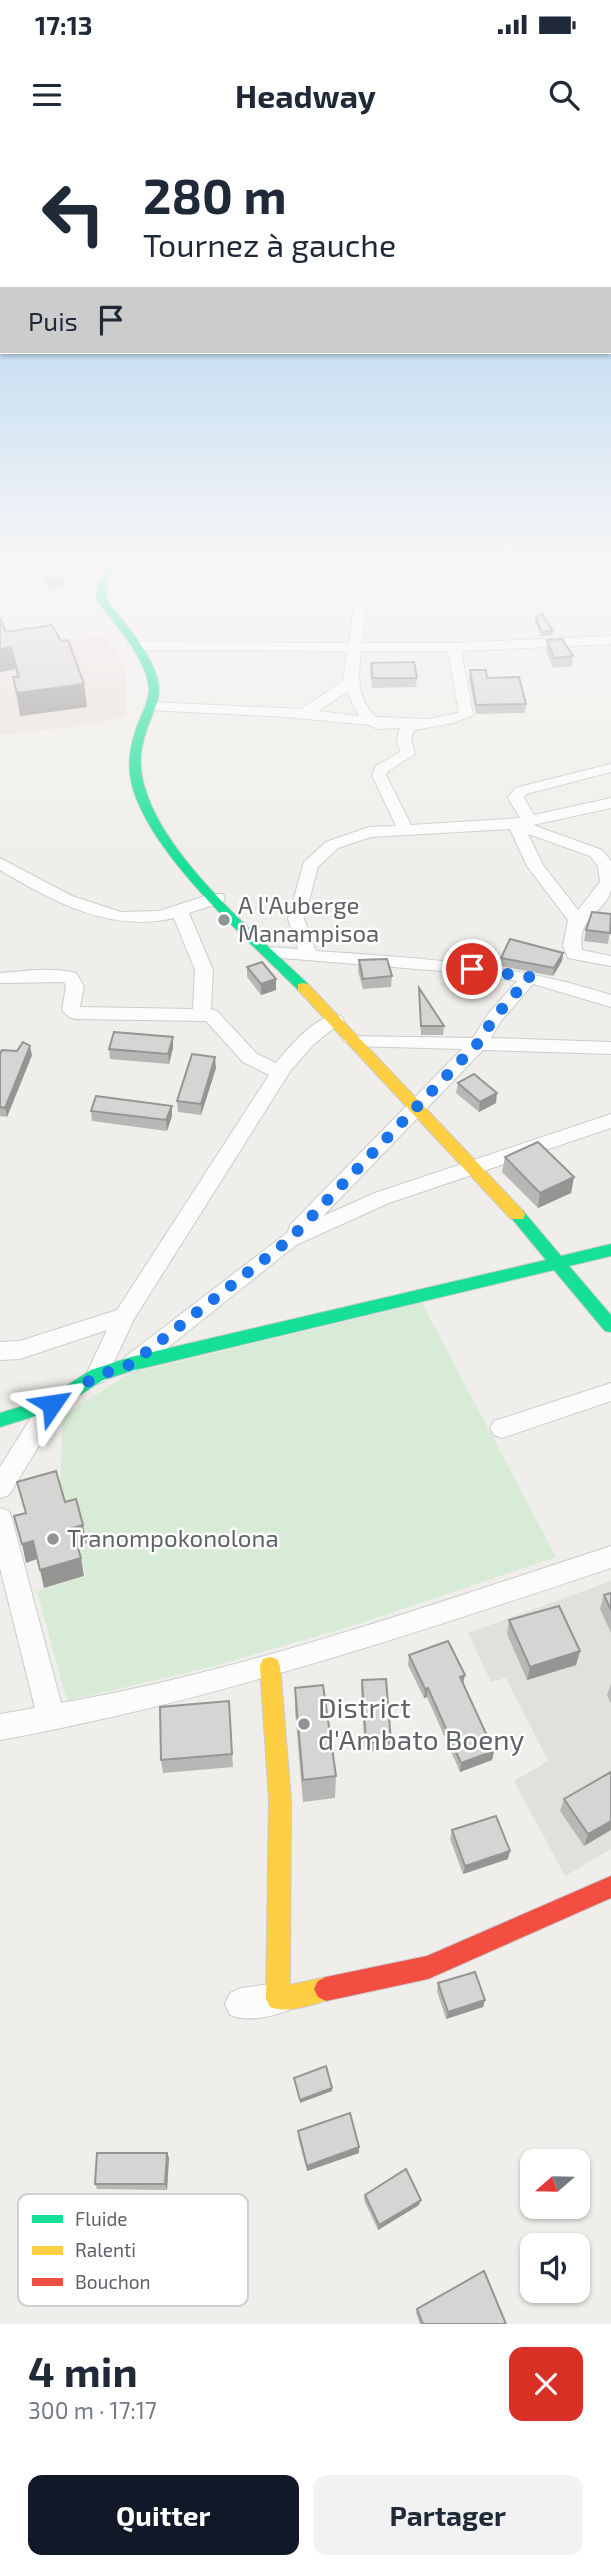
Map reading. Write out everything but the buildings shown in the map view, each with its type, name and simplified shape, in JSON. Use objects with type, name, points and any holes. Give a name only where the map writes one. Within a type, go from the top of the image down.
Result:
[{"type":"street","points":[[147,666],[155,688],[135,744],[134,784],[146,809],[167,839],[218,898],[418,1107],[559,1262],[611,1326]]},
{"type":"street","points":[[352,666],[350,683],[369,721],[404,739]]},
{"type":"street","points":[[150,706],[304,714],[369,721],[440,723],[466,715],[457,666]]},
{"type":"street","points":[[304,714],[350,683]]},
{"type":"street","points":[[406,830],[379,775],[381,769],[408,754],[404,739],[407,728],[420,722]]},
{"type":"street","points":[[577,920],[535,866],[516,798],[520,791],[611,768]]},
{"type":"street","points":[[309,956],[296,919],[310,865],[332,845],[369,832],[522,822],[611,803]]},
{"type":"street","points":[[522,822],[596,853],[606,865],[608,882],[577,920],[572,946],[574,954],[611,961]]},
{"type":"street","points":[[0,863],[30,881],[104,914],[140,918],[180,911],[218,898]]},
{"type":"street","points":[[180,911],[204,970],[202,1013]]},
{"type":"street","points":[[269,952],[472,969],[530,977],[611,1001]]},
{"type":"street","points":[[0,978],[42,975],[70,977],[75,986],[71,1010],[75,1013],[211,1015],[250,1058],[280,1073]]},
{"type":"street","points":[[131,1364],[289,1240],[478,1043],[494,1018],[530,977]]},
{"type":"street","points":[[97,1376],[125,1316],[280,1073],[307,1040],[335,1020]]},
{"type":"street","points":[[352,1040],[611,1048]]},
{"type":"street","points":[[289,1240],[382,1198],[611,1121]]},
{"type":"street","points":[[0,1420],[52,1404],[97,1376],[131,1364],[611,1250]]},
{"type":"street","points":[[0,1351],[20,1350],[125,1316]]},
{"type":"street","points":[[502,1429],[611,1392]]},
{"type":"street","points":[[0,1488],[52,1404]]},
{"type":"street","points":[[0,1519],[52,1719]]},
{"type":"street","points":[[0,1727],[52,1719],[270,1667],[611,1557]]},
{"type":"street","points":[[270,1667],[280,1800],[278,1999]]},
{"type":"street","points":[[241,2004],[278,1999],[428,1967],[611,1887]]},
{"type":"shaded area","points":[[0,666],[122,666],[126,678],[125,717],[82,726],[0,735]]},
{"type":"shaded area","points":[[611,1581],[611,1849],[565,1876],[514,1781],[548,1761],[506,1678],[491,1682],[468,1633]]},
{"type":"green space","points":[[422,1303],[556,1557],[355,1625],[214,1666],[67,1701],[37,1591],[86,1576],[77,1547],[88,1543],[81,1517],[70,1519],[60,1488],[63,1416],[128,1374]]},
{"type":"traffic: fast","points":[[147,666],[154,689],[153,698],[140,733],[134,760],[139,789],[153,820],[199,882],[303,987]]},
{"type":"traffic: fast","points":[[517,1215],[611,1326]]},
{"type":"traffic: fast","points":[[0,1420],[52,1404],[97,1375],[131,1364],[611,1250]]},
{"type":"traffic: slow","points":[[303,987],[517,1215]]},
{"type":"traffic: slow","points":[[270,1666],[280,1800],[278,1999],[326,1989]]},
{"type":"traffic: jam","points":[[326,1989],[428,1967],[611,1887]]},
{"type":"place","name":"A l'Auberge Manampisoa","points":[[224,920]]},
{"type":"place","name":"Tranompokonolona","points":[[53,1539]]},
{"type":"place","name":"District d'Ambato Boeny","points":[[304,1724]]},
{"type":"route","points":[[52,1404],[97,1376],[131,1364],[289,1240],[478,1043],[494,1018],[530,977],[472,969]]}]
